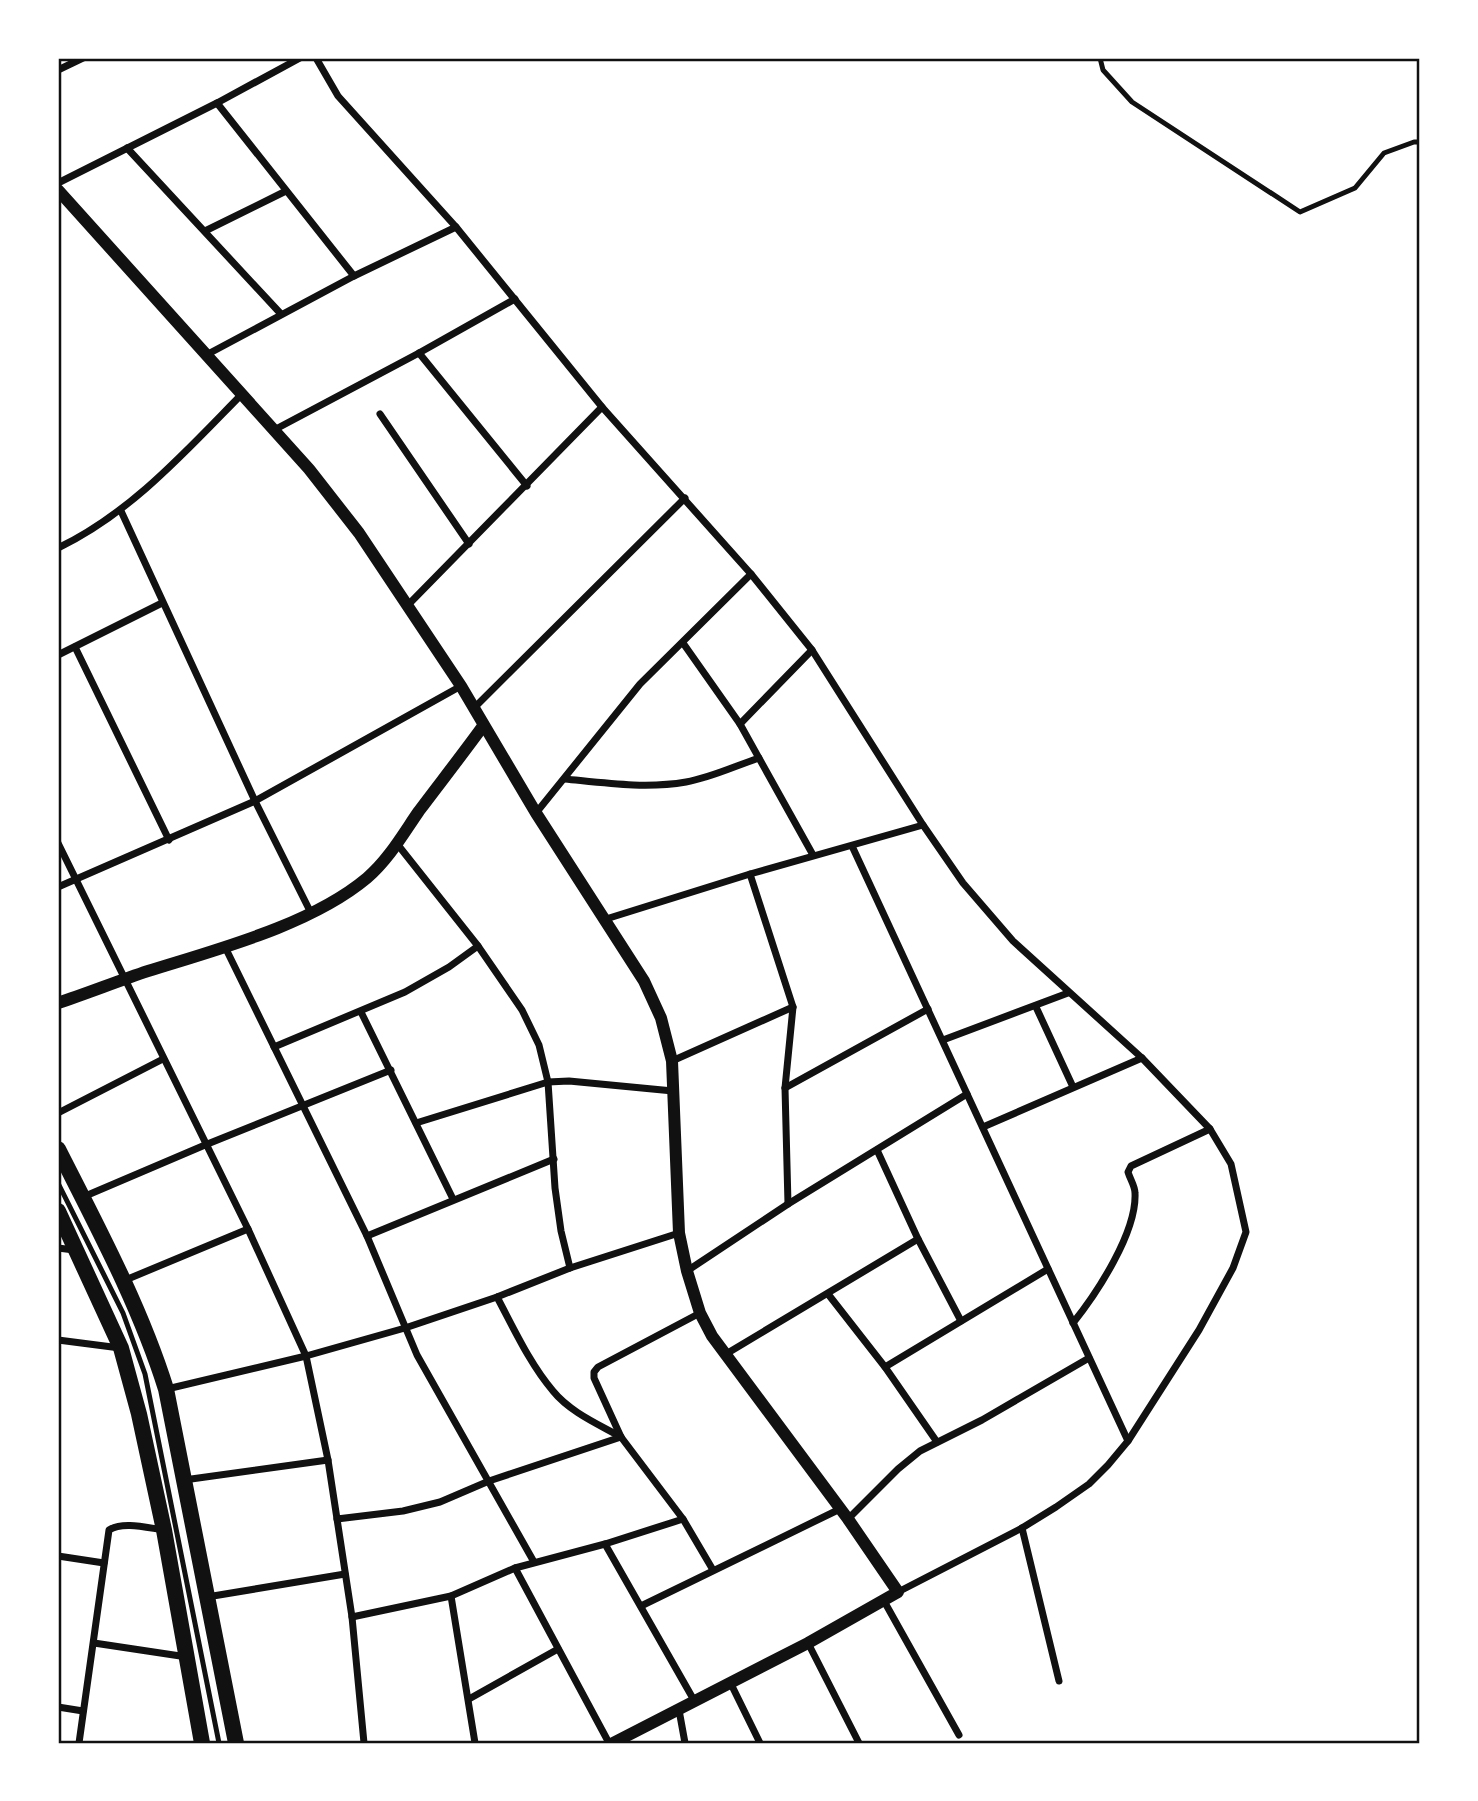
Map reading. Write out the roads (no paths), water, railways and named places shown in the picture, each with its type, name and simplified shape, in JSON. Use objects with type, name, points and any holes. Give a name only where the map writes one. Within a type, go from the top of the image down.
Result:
[{"type":"main road","points":[[58,1149],[158,1360],[236,1743]]},
{"type":"main road","points":[[58,1211],[121,1348],[139,1414],[164,1530],[202,1743]]},
{"type":"street","points":[[58,70],[83,58]]},
{"type":"street","points":[[58,183],[300,58]]},
{"type":"street","points":[[316,58],[338,96],[456,227],[603,407],[751,574],[812,650],[963,883],[1013,941],[1142,1058],[1210,1129],[1231,1164],[1246,1232],[1233,1268],[1210,1309],[1128,1441],[1088,1484],[1021,1528],[731,1684],[610,1743],[515,1568]]},
{"type":"street","points":[[217,103],[354,276]]},
{"type":"street","points":[[127,148],[281,314]]},
{"type":"street","points":[[58,190],[309,469],[359,533],[461,686],[536,813],[644,981],[661,1018],[672,1060],[679,1233],[700,1313],[712,1336],[844,1514],[898,1592]]},
{"type":"street","points":[[205,231],[286,191]]},
{"type":"street","points":[[208,355],[354,276],[456,227]]},
{"type":"street","points":[[273,430],[515,299]]},
{"type":"street","points":[[419,353],[527,486]]},
{"type":"street","points":[[58,548],[121,511],[179,458],[242,394]]},
{"type":"street","points":[[408,605],[603,407]]},
{"type":"street","points":[[380,414],[469,544]]},
{"type":"street","points":[[474,708],[685,498]]},
{"type":"street","points":[[121,511],[255,801],[311,913]]},
{"type":"street","points":[[536,813],[640,684],[751,574]]},
{"type":"street","points":[[58,655],[162,603]]},
{"type":"street","points":[[683,643],[740,724],[814,855]]},
{"type":"street","points":[[75,647],[169,840]]},
{"type":"street","points":[[740,724],[812,650]]},
{"type":"street","points":[[58,887],[255,801],[461,686]]},
{"type":"street","points":[[58,1003],[225,947],[337,901],[369,876],[398,845],[483,726]]},
{"type":"street","points":[[565,779],[662,785],[690,781],[759,758]]},
{"type":"street","points":[[606,919],[814,855],[923,825]]},
{"type":"street","points":[[58,843],[248,1229],[306,1356],[328,1460],[352,1616],[364,1743]]},
{"type":"street","points":[[398,845],[478,946],[522,1010],[539,1045],[548,1082],[555,1188],[570,1268]]},
{"type":"street","points":[[852,846],[1128,1441]]},
{"type":"street","points":[[750,874],[793,1007],[785,1088],[788,1204]]},
{"type":"street","points":[[274,1046],[405,992],[478,946]]},
{"type":"street","points":[[225,947],[368,1236],[417,1355],[534,1562]]},
{"type":"street","points":[[943,1040],[1068,993]]},
{"type":"street","points":[[672,1060],[793,1007]]},
{"type":"street","points":[[1036,1007],[1073,1087]]},
{"type":"street","points":[[785,1088],[928,1009]]},
{"type":"street","points":[[361,1012],[453,1199]]},
{"type":"street","points":[[983,1127],[1142,1058]]},
{"type":"street","points":[[58,1113],[163,1059]]},
{"type":"street","points":[[83,1198],[205,1145],[391,1070]]},
{"type":"street","points":[[416,1123],[548,1082],[569,1081],[673,1091]]},
{"type":"street","points":[[687,1271],[788,1204],[967,1094]]},
{"type":"street","points":[[1073,1323],[1095,1295],[1132,1220],[1135,1191],[1128,1172],[1131,1166],[1210,1129]]},
{"type":"street","points":[[877,1150],[918,1239],[961,1321]]},
{"type":"street","points":[[368,1236],[554,1159]]},
{"type":"street","points":[[122,1282],[248,1229]]},
{"type":"street","points":[[166,1389],[306,1356],[405,1328],[497,1297],[570,1268],[679,1233]]},
{"type":"street","points":[[726,1354],[918,1239]]},
{"type":"street","points":[[58,1248],[78,1250]]},
{"type":"street","points":[[886,1367],[1048,1269]]},
{"type":"street","points":[[828,1294],[886,1367],[937,1442]]},
{"type":"street","points":[[497,1297],[531,1360],[554,1393],[578,1412],[621,1437]]},
{"type":"street","points":[[700,1313],[598,1367],[594,1378],[621,1437],[683,1519],[713,1570]]},
{"type":"street","points":[[58,1340],[121,1348]]},
{"type":"street","points":[[641,1606],[713,1570],[844,1514],[920,1451],[982,1420],[1089,1358]]},
{"type":"street","points":[[337,1519],[402,1511],[440,1502],[489,1481],[621,1437]]},
{"type":"street","points":[[183,1480],[328,1460]]},
{"type":"street","points":[[352,1616],[451,1596],[515,1568],[605,1544],[683,1519]]},
{"type":"street","points":[[79,1743],[109,1530],[115,1526],[164,1530]]},
{"type":"street","points":[[1021,1528],[1059,1681]]},
{"type":"street","points":[[605,1544],[695,1702]]},
{"type":"street","points":[[58,1556],[104,1563]]},
{"type":"street","points":[[206,1597],[345,1574]]},
{"type":"street","points":[[451,1596],[475,1743]]},
{"type":"street","points":[[884,1601],[959,1735]]},
{"type":"street","points":[[94,1643],[188,1657]]},
{"type":"street","points":[[808,1643],[859,1743]]},
{"type":"street","points":[[469,1699],[558,1649]]},
{"type":"street","points":[[731,1684],[760,1743]]},
{"type":"street","points":[[58,1707],[83,1711]]},
{"type":"street","points":[[679,1710],[685,1743]]},
{"type":"lane","points":[[1100,58],[1103,71],[1132,102],[1300,212],[1355,188],[1384,153],[1420,142]]},
{"type":"lane","points":[[58,1183],[123,1313],[145,1374],[219,1743]]}]
